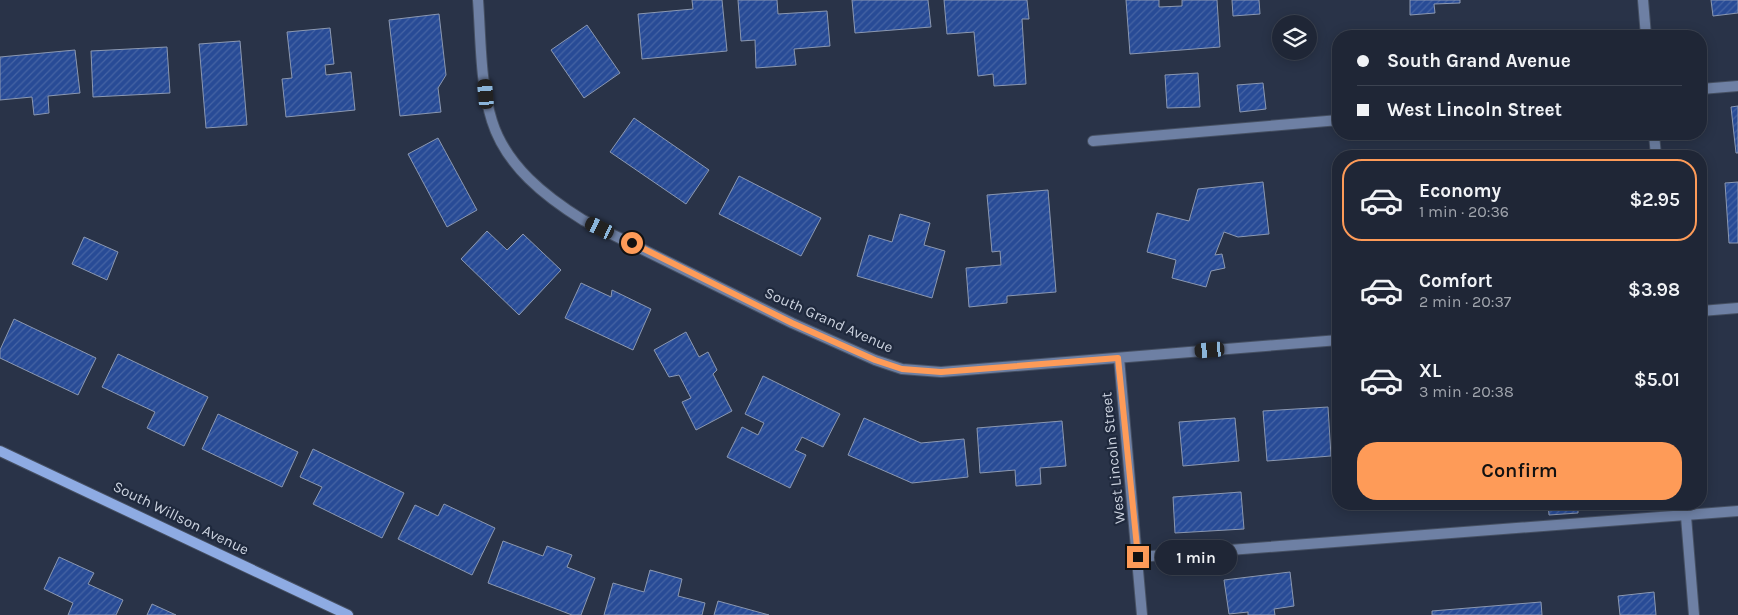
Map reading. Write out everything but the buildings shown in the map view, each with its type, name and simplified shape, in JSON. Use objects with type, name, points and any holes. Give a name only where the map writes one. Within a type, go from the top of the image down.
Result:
[{"type":"main road","name":"South Willson Avenue","points":[[0,451],[348,615]]},
{"type":"street","name":"South Grand Avenue","points":[[478,0],[486,94],[492,123],[509,156],[529,181],[558,205],[584,220],[792,323],[875,360],[902,369],[941,372],[1332,341]]},
{"type":"street","points":[[1643,0],[1646,30]]},
{"type":"street","points":[[1707,89],[1738,86]]},
{"type":"street","points":[[1093,141],[1332,121]]},
{"type":"street","points":[[1707,311],[1738,308]]},
{"type":"street","name":"West Lincoln Street","points":[[1118,358],[1142,615]]},
{"type":"street","points":[[1686,510],[1694,615]]},
{"type":"street","points":[[1138,557],[1738,511]]},
{"type":"route","points":[[632,243],[792,323],[875,360],[902,369],[941,372],[1118,358],[1138,557]]}]
